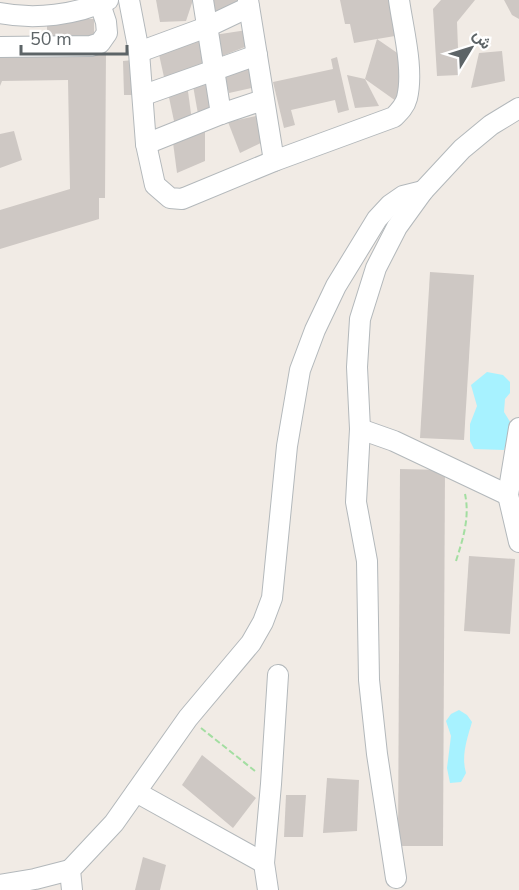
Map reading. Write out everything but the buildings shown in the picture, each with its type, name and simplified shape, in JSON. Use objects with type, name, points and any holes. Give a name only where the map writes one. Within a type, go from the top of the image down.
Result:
[{"type":"street","points":[[129,0],[139,52],[146,144],[155,185],[170,198],[182,199],[274,161],[394,117],[402,110],[407,99],[408,58],[399,0]]},
{"type":"street","points":[[203,0],[221,114]]},
{"type":"street","points":[[0,13],[16,16],[59,15],[104,2],[107,33],[100,43],[91,46],[0,47]]},
{"type":"street","points":[[139,52],[207,27],[249,3],[274,161]]},
{"type":"street","points":[[144,95],[257,55]]},
{"type":"street","points":[[146,144],[221,114],[264,100]]},
{"type":"street","points":[[396,878],[377,754],[369,680],[367,561],[356,502],[360,429],[357,367],[360,319],[376,268],[397,227],[423,191],[462,149],[491,125],[519,108]]},
{"type":"street","points":[[0,885],[70,870],[114,823],[188,718],[251,643],[264,622],[272,598],[287,446],[300,370],[315,330],[336,286],[377,219],[390,205],[404,196],[423,191]]},
{"type":"street","points":[[519,428],[508,495],[519,542]]},
{"type":"street","points":[[360,429],[394,441],[508,495]]},
{"type":"street","points":[[268,890],[264,863],[278,675]]},
{"type":"street","points":[[136,792],[264,863]]},
{"type":"street","points":[[70,870],[72,890]]},
{"type":"path","points":[[456,561],[465,533],[467,505],[460,473]]},
{"type":"path","points":[[188,718],[271,784]]},
{"type":"water","points":[[487,372],[503,375],[510,382],[510,393],[505,399],[504,412],[512,425],[504,450],[474,449],[470,441],[470,424],[477,406],[471,385]]},
{"type":"water","points":[[459,710],[472,722],[464,754],[466,773],[461,782],[450,783],[447,768],[451,736],[446,721],[451,714]]}]
